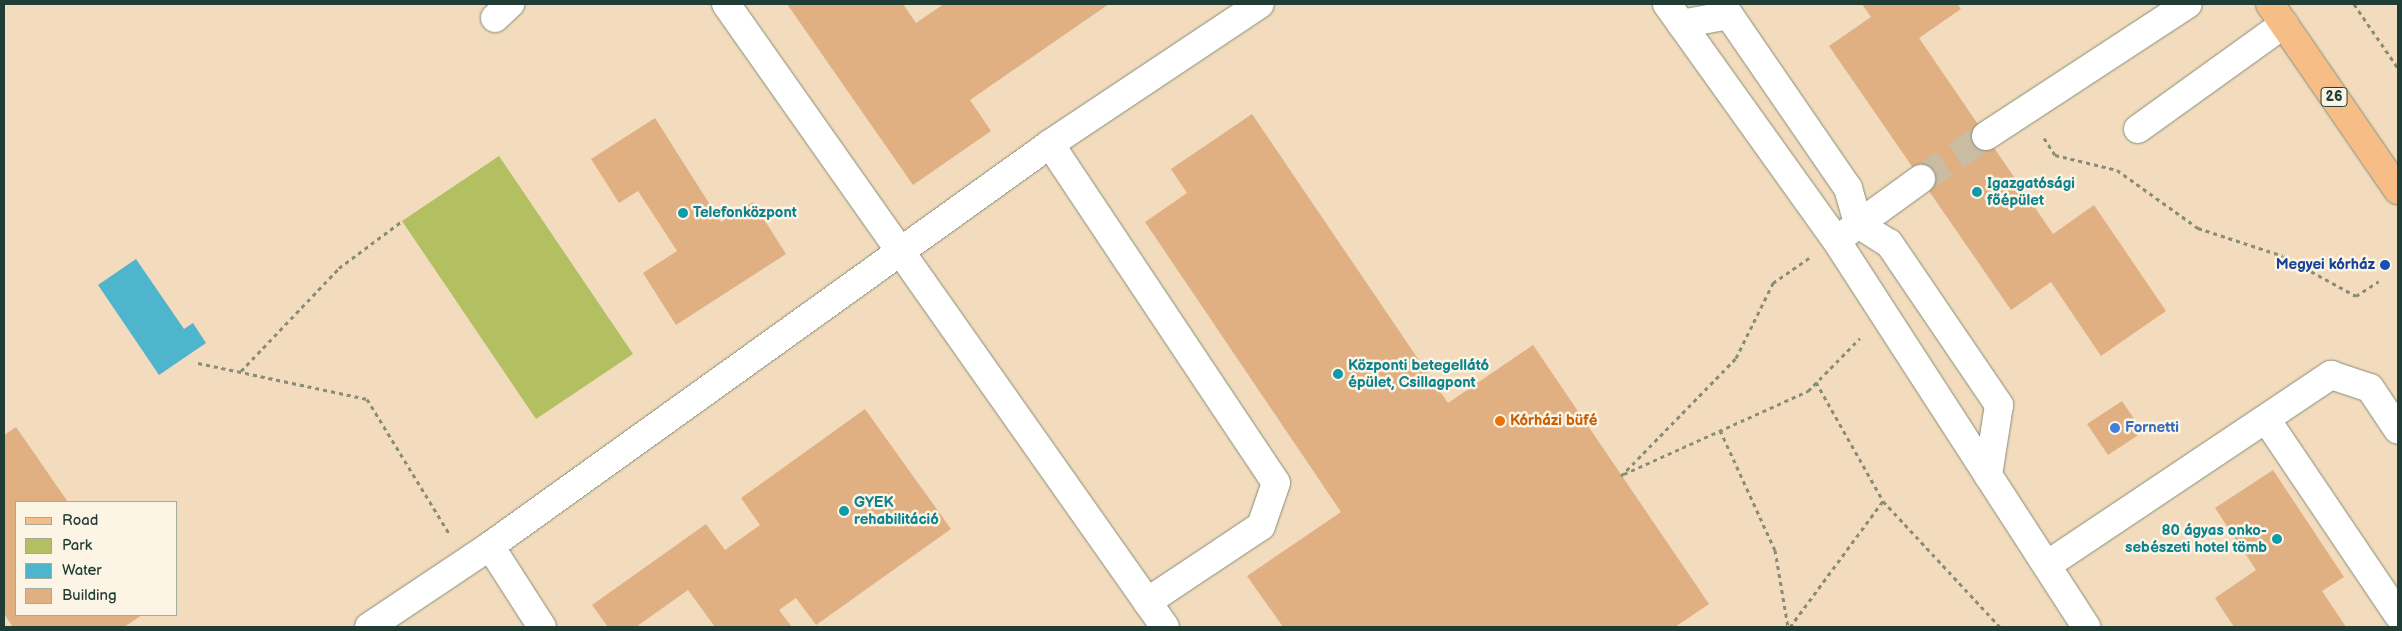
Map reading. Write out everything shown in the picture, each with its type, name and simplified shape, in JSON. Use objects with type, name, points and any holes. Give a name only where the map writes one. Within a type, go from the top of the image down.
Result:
[{"type":"main road","name":"26","points":[[2277,14],[2398,190]]},
{"type":"lane","points":[[726,4],[1165,627]]},
{"type":"lane","points":[[370,627],[490,546],[1050,144],[1260,4]]},
{"type":"lane","points":[[1986,136],[2188,4]]},
{"type":"lane","points":[[1674,14],[1729,16],[1848,188],[1858,224],[1889,243],[1999,405],[1988,475]]},
{"type":"lane","points":[[1674,14],[1836,240],[2086,627]]},
{"type":"lane","points":[[2138,129],[2277,14]]},
{"type":"lane","points":[[1050,144],[1276,483],[1262,526],[1147,602]]},
{"type":"lane","points":[[1836,240],[1921,179]]},
{"type":"lane","points":[[2047,565],[2331,375],[2370,388],[2398,430]]},
{"type":"lane","points":[[2266,419],[2398,615]]},
{"type":"lane","points":[[490,546],[542,627]]},
{"type":"path","points":[[2354,4],[2398,68]]},
{"type":"path","points":[[2040,132],[2055,155],[2117,170],[2198,228],[2284,256],[2356,296],[2379,281]]},
{"type":"path","points":[[241,372],[338,268],[402,221]]},
{"type":"path","points":[[1836,240],[1773,283],[1736,358],[1621,476],[1808,391],[1884,315]]},
{"type":"path","points":[[198,363],[367,398],[466,561]]},
{"type":"path","points":[[1816,382],[1884,501],[2000,627]]},
{"type":"path","points":[[1720,430],[1775,550],[1789,627]]},
{"type":"path","points":[[1789,627],[1884,501]]},
{"type":"green space","points":[[499,156],[633,354],[536,419],[402,221]]},
{"type":"water","points":[[136,259],[184,329],[193,323],[206,343],[159,375],[98,285]]},
{"type":"building","points":[[787,4],[903,4],[916,23],[944,4],[1109,4],[970,100],[991,131],[913,185]]},
{"type":"building","name":"Igazgatósági főépület","points":[[1862,4],[1957,4],[1961,9],[1919,38],[2053,234],[2094,205],[2166,311],[2101,356],[2051,282],[2011,310],[1829,46],[1871,17]]},
{"type":"building","name":"Központi betegellátó épület, Csillagpont","points":[[1252,114],[1448,403],[1533,345],[1709,604],[1675,627],[1283,627],[1247,576],[1341,512],[1145,222],[1187,193],[1171,169]]},
{"type":"building","name":"Telefonközpont","points":[[655,118],[721,222],[753,202],[786,254],[676,325],[643,273],[677,251],[638,191],[619,203],[591,159]]},
{"type":"building","name":"Fornetti","points":[[2122,401],[2143,432],[2108,455],[2087,424]]},
{"type":"building","name":"GYEK rehabilitáció","points":[[865,409],[951,529],[816,625],[796,598],[779,610],[792,627],[715,627],[688,590],[636,627],[608,627],[592,605],[706,524],[725,550],[760,525],[741,498]]},
{"type":"building","points":[[16,427],[67,501],[15,501],[15,616],[140,616],[124,627],[13,627],[4,614],[4,435]]},
{"type":"building","name":"80 ágyas onko- sebészeti hotel tömb","points":[[2273,470],[2344,577],[2322,591],[2346,627],[2234,627],[2215,598],[2256,570],[2215,508]]},
{"type":"tunnel","points":[[1921,179],[1986,136]]},
{"type":"place","name":"Igazgatósági főépület","points":[[1977,192]]},
{"type":"place","name":"Telefonközpont","points":[[683,213]]},
{"type":"place","name":"Megyei kórház","points":[[2385,265]]},
{"type":"place","name":"Központi betegellátó épület, Csillagpont","points":[[1338,374]]},
{"type":"place","name":"Kórházi büfé","points":[[1500,421]]},
{"type":"place","name":"Fornetti","points":[[2115,428]]},
{"type":"place","name":"GYEK rehabilitáció","points":[[844,511]]},
{"type":"place","name":"80 ágyas onko- sebészeti hotel tömb","points":[[2277,539]]}]
